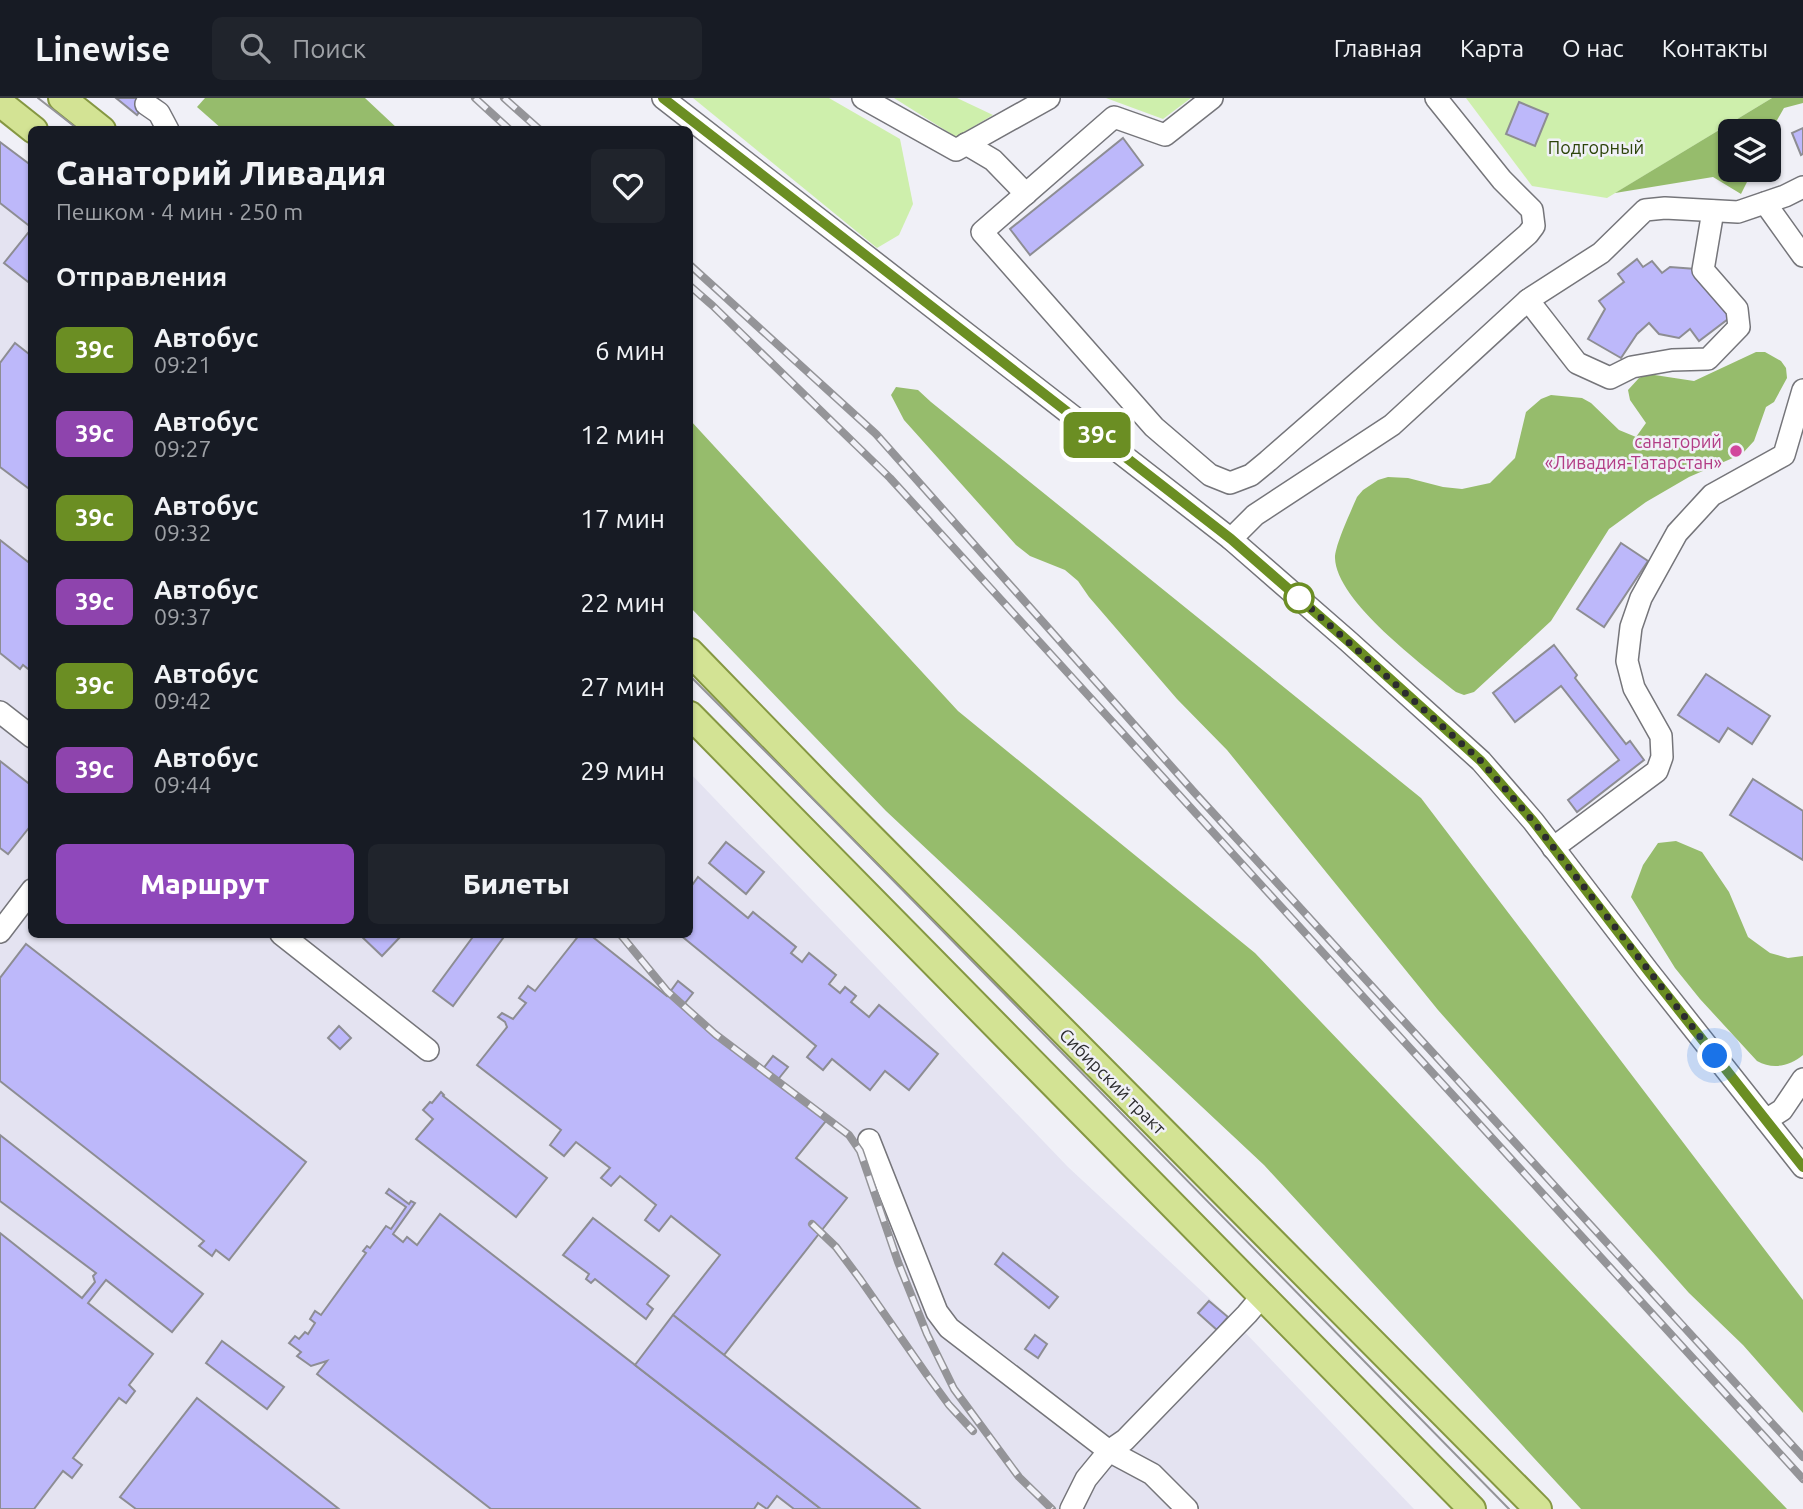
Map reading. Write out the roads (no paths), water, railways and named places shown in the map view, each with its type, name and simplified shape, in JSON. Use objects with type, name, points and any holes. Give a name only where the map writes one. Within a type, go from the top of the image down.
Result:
[{"type":"main road","points":[[62,98],[97,126]]},
{"type":"main road","points":[[0,103],[29,126]]},
{"type":"main road","name":"Сибирский тракт","points":[[693,655],[1538,1509]]},
{"type":"main road","points":[[693,718],[1472,1509]]},
{"type":"street","points":[[663,98],[1231,539],[1481,761],[1533,821],[1803,1167]]},
{"type":"street","points":[[863,98],[956,150],[1049,98]]},
{"type":"street","points":[[1212,98],[1165,135],[1114,117],[982,232],[1154,427],[1210,475],[1230,483],[1251,475],[1268,461],[1534,226],[1532,210],[1502,180],[1436,98]]},
{"type":"street","points":[[146,104],[159,113],[165,126]]},
{"type":"street","points":[[966,144],[993,160],[1026,194]]},
{"type":"street","points":[[1231,539],[1255,515],[1392,425],[1528,300],[1601,253],[1645,210],[1665,208],[1738,212],[1803,187]]},
{"type":"street","points":[[1765,203],[1803,256]]},
{"type":"street","points":[[1528,300],[1577,363],[1610,378],[1632,367],[1672,360],[1708,359],[1739,327],[1737,309],[1703,270],[1713,211]]},
{"type":"street","points":[[1784,455],[1803,390]]},
{"type":"street","points":[[1553,848],[1657,771],[1662,757],[1661,736],[1634,688],[1627,661],[1631,627],[1641,598],[1677,533],[1712,495],[1803,444]]},
{"type":"street","points":[[0,712],[28,734]]},
{"type":"street","points":[[0,932],[28,895]]},
{"type":"street","points":[[286,938],[428,1050]]},
{"type":"street","points":[[1766,1120],[1782,1110],[1803,1079]]},
{"type":"street","points":[[869,1140],[937,1312],[949,1328],[1109,1451],[1152,1474],[1187,1509]]},
{"type":"street","points":[[1071,1509],[1086,1479],[1109,1451],[1125,1440],[1263,1295]]},
{"type":"tram line","points":[[38,98],[74,126]]},
{"type":"tram line","points":[[693,679],[1509,1509]]},
{"type":"railway","points":[[475,98],[506,126]]},
{"type":"railway","points":[[504,98],[536,126]]},
{"type":"railway","points":[[693,268],[876,434],[1194,792],[1803,1457]]},
{"type":"railway","points":[[693,289],[890,478],[1803,1479]]},
{"type":"railway","points":[[623,938],[667,991],[715,1034],[849,1135],[860,1151],[898,1262],[927,1334],[954,1389],[1019,1477],[1052,1509]]},
{"type":"railway","points":[[812,1224],[836,1247],[949,1405],[973,1431]]},
{"type":"place","name":"санаторий «Ливадия-Татарстан»","points":[[1736,451]]},
{"type":"park label","name":"Подгорный","points":[[1596,147]]}]
